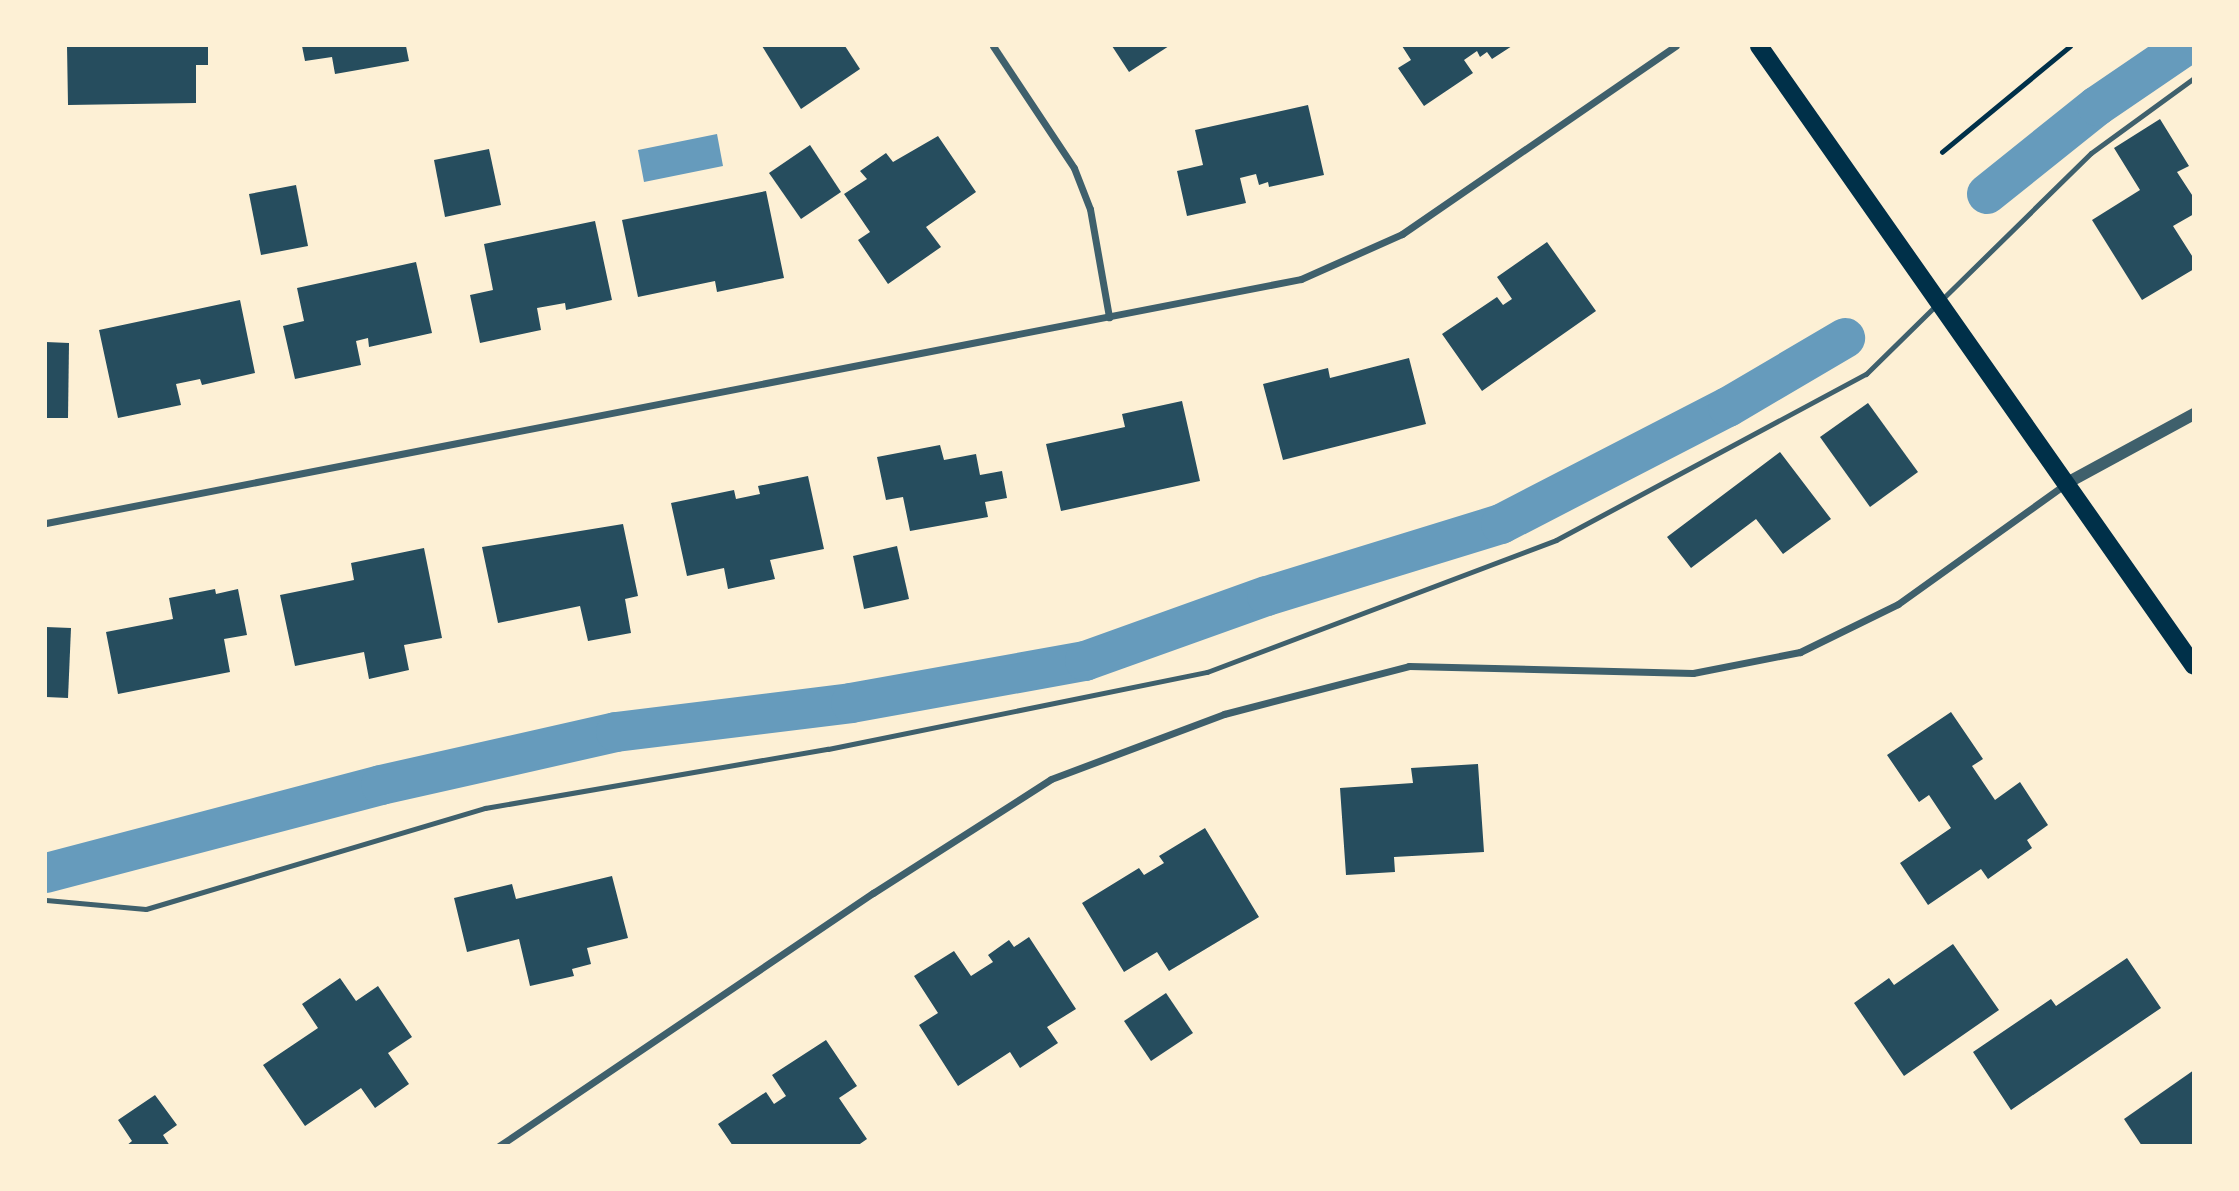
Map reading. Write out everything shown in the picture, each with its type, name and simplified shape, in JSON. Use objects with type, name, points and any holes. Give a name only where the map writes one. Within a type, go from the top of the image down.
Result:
[{"type":"main road","points":[[1759,46],[2193,666]]},
{"type":"street","points":[[993,46],[1074,168],[1090,209],[1108,317]]},
{"type":"street","points":[[46,523],[1301,279],[1369,253],[1623,86],[1676,46]]},
{"type":"street","points":[[499,1146],[862,901],[1051,779],[1224,714],[1409,666],[1693,673],[1800,652],[1898,604],[2067,483],[2193,414]]},
{"type":"lane","points":[[46,900],[146,909],[485,808],[828,749],[1207,672],[1556,540],[1866,374],[2091,153],[2193,78]]},
{"type":"path","points":[[1942,152],[2070,46]]},
{"type":"water","points":[[717,134],[723,166],[644,182],[638,150]]},
{"type":"building","points":[[67,46],[208,46],[208,65],[196,65],[196,103],[68,105]]},
{"type":"building","points":[[302,46],[406,46],[409,61],[335,74],[332,57],[305,61]]},
{"type":"building","points":[[762,46],[845,46],[860,69],[801,109]]},
{"type":"building","points":[[1112,46],[1169,46],[1129,72]]},
{"type":"building","points":[[1402,46],[1512,46],[1492,59],[1487,52],[1480,57],[1477,51],[1464,60],[1473,73],[1424,106],[1398,68],[1411,60]]},
{"type":"building","points":[[1308,105],[1324,175],[1269,187],[1268,182],[1259,185],[1256,174],[1240,178],[1246,203],[1187,216],[1177,171],[1203,165],[1195,130]]},
{"type":"building","points":[[2160,119],[2189,166],[2177,172],[2194,198],[2194,214],[2173,226],[2194,259],[2194,269],[2142,300],[2092,220],[2140,190],[2114,148]]},
{"type":"building","points":[[938,136],[976,192],[926,227],[941,247],[888,284],[858,240],[870,232],[844,194],[867,179],[860,171],[886,153],[893,162]]},
{"type":"building","points":[[810,145],[841,192],[801,219],[769,173]]},
{"type":"building","points":[[489,149],[501,205],[445,217],[434,160]]},
{"type":"building","points":[[296,185],[308,246],[261,255],[249,194]]},
{"type":"building","points":[[766,191],[784,278],[717,292],[715,281],[638,297],[622,220]]},
{"type":"building","points":[[595,221],[612,300],[566,310],[565,303],[537,308],[541,330],[480,343],[470,295],[493,290],[484,244]]},
{"type":"building","points":[[1547,242],[1596,311],[1482,391],[1442,334],[1497,297],[1503,305],[1512,299],[1497,277]]},
{"type":"building","points":[[416,262],[432,333],[369,347],[368,338],[356,341],[361,365],[295,379],[283,326],[304,321],[297,288]]},
{"type":"building","points":[[240,300],[255,373],[202,385],[200,379],[176,384],[181,405],[118,418],[99,330]]},
{"type":"building","points":[[46,342],[69,343],[68,418],[46,418]]},
{"type":"building","points":[[1409,358],[1426,424],[1283,460],[1263,384],[1328,368],[1330,378]]},
{"type":"building","points":[[1182,401],[1200,481],[1061,511],[1046,444],[1125,427],[1122,414]]},
{"type":"building","points":[[1868,403],[1918,472],[1870,507],[1820,437]]},
{"type":"building","points":[[940,445],[944,460],[976,454],[980,475],[1002,471],[1007,498],[985,502],[988,517],[910,531],[903,497],[886,500],[877,457]]},
{"type":"building","points":[[1780,452],[1831,519],[1783,554],[1756,519],[1691,568],[1667,537]]},
{"type":"building","points":[[808,476],[824,549],[770,560],[775,579],[728,589],[724,568],[687,576],[671,503],[734,490],[736,499],[760,494],[758,486]]},
{"type":"building","points":[[623,524],[638,596],[625,599],[631,633],[588,641],[580,606],[498,623],[482,547]]},
{"type":"building","points":[[897,546],[909,599],[864,609],[853,556]]},
{"type":"building","points":[[424,548],[442,638],[404,645],[409,670],[369,679],[364,652],[295,666],[280,595],[354,580],[351,563]]},
{"type":"building","points":[[215,589],[216,594],[238,589],[247,635],[224,639],[230,672],[118,694],[106,632],[173,619],[169,598]]},
{"type":"building","points":[[46,627],[71,628],[68,698],[46,697]]},
{"type":"building","points":[[1951,712],[1983,759],[1972,766],[1995,800],[2020,782],[2048,825],[2027,840],[2032,848],[1988,879],[1981,869],[1928,905],[1900,863],[1951,828],[1929,795],[1919,802],[1887,755]]},
{"type":"building","points":[[1478,764],[1484,852],[1394,857],[1395,872],[1346,875],[1340,788],[1413,783],[1411,768]]},
{"type":"building","points":[[1205,828],[1259,917],[1169,971],[1157,952],[1124,972],[1082,903],[1139,868],[1144,875],[1164,863],[1159,856]]},
{"type":"building","points":[[612,876],[628,938],[587,948],[591,964],[572,969],[574,976],[530,986],[519,939],[467,952],[454,898],[512,884],[516,899]]},
{"type":"building","points":[[1029,937],[1076,1009],[1047,1027],[1058,1043],[1020,1068],[1010,1052],[958,1086],[919,1025],[938,1013],[914,976],[954,951],[971,976],[993,962],[988,955],[1009,940],[1014,947]]},
{"type":"building","points":[[1953,944],[1999,1010],[1904,1076],[1854,1003],[1889,978],[1894,985]]},
{"type":"building","points":[[2127,958],[2161,1008],[2011,1110],[1973,1052],[2051,999],[2056,1006]]},
{"type":"building","points":[[340,978],[356,1001],[378,986],[412,1037],[388,1053],[409,1084],[375,1108],[361,1088],[305,1126],[263,1065],[318,1028],[302,1004]]},
{"type":"building","points":[[1166,993],[1193,1033],[1151,1061],[1124,1021]]},
{"type":"building","points":[[826,1040],[857,1086],[839,1098],[867,1139],[857,1146],[733,1146],[718,1124],[766,1092],[774,1104],[786,1096],[772,1075]]},
{"type":"building","points":[[2194,1070],[2194,1146],[2142,1146],[2124,1119]]},
{"type":"building","points":[[155,1095],[177,1125],[163,1135],[170,1146],[126,1146],[132,1141],[118,1120]]},
{"type":"waterway","points":[[1987,194],[2097,106],[2185,46]]},
{"type":"waterway","points":[[46,873],[381,785],[616,732],[851,703],[1085,661],[1267,596],[1501,524],[1728,407],[1845,338]]}]
